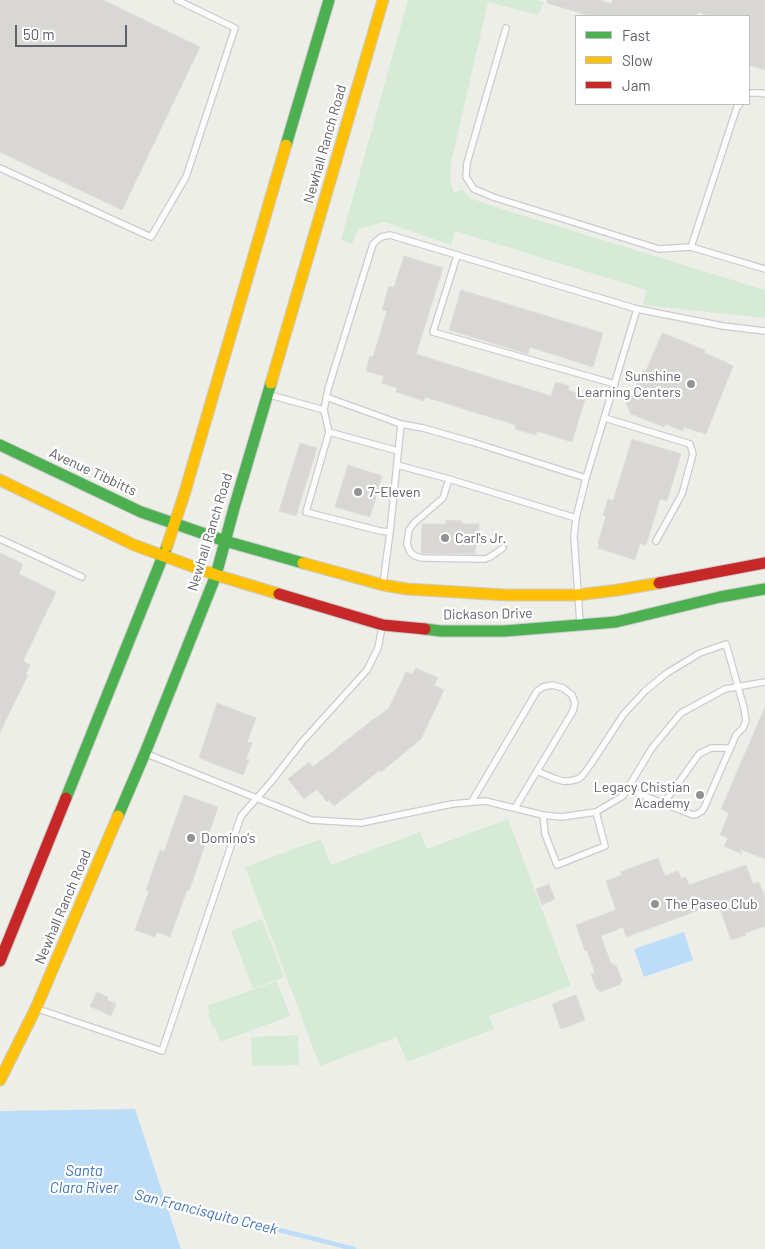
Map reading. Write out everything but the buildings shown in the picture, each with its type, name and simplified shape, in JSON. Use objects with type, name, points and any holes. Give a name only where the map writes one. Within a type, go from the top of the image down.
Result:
[{"type":"main road","points":[[0,961],[163,556],[184,495],[330,0]]},
{"type":"main road","name":"Newhall Ranch Road","points":[[0,1080],[36,1008],[145,753],[216,575],[267,394],[383,0]]},
{"type":"main road","name":"Avenue Tibbitts","points":[[0,445],[141,512],[225,541]]},
{"type":"main road","points":[[0,480],[134,545],[163,556]]},
{"type":"main road","name":"Dickason Drive","points":[[225,541],[383,585],[407,589],[506,595],[577,595],[618,590],[765,563]]},
{"type":"main road","name":"Dickason Drive","points":[[163,556],[216,575],[383,624],[450,631],[505,631],[616,622],[720,597],[765,589]]},
{"type":"lane","points":[[0,168],[151,237],[186,177],[235,28],[178,0]]},
{"type":"lane","points":[[506,28],[467,163],[466,177],[474,189],[493,197],[659,249],[691,247],[765,269]]},
{"type":"lane","points":[[750,93],[765,94]]},
{"type":"lane","points":[[691,247],[739,105]]},
{"type":"lane","points":[[390,532],[306,512],[329,432],[324,410],[326,397],[373,244],[380,237],[390,235],[637,309],[723,326],[765,331]]},
{"type":"lane","points":[[457,256],[433,332],[614,384]]},
{"type":"lane","points":[[580,626],[574,544],[576,518],[586,478],[637,309]]},
{"type":"lane","points":[[267,394],[324,410]]},
{"type":"lane","points":[[326,397],[401,424],[423,428],[472,442],[586,478]]},
{"type":"lane","points":[[605,418],[690,444],[694,454],[682,494],[656,541]]},
{"type":"lane","points":[[383,585],[401,424]]},
{"type":"lane","points":[[329,432],[398,451]]},
{"type":"lane","points":[[397,465],[450,479],[576,518]]},
{"type":"lane","points":[[450,479],[443,498],[414,522],[409,530],[408,544],[410,552],[422,558],[485,559],[502,548]]},
{"type":"lane","points":[[0,539],[82,577]]},
{"type":"lane","points":[[36,1008],[162,1051],[241,816],[302,742],[367,670],[378,648],[383,624]]},
{"type":"lane","points":[[537,771],[563,781],[578,779],[591,764],[623,715],[645,691],[667,673],[700,653],[726,644],[746,721],[743,728],[736,735],[702,811],[693,815],[627,789]]},
{"type":"lane","points":[[145,753],[312,820],[361,823],[472,801],[485,801],[543,815],[561,817],[596,812],[623,796],[652,748],[681,712],[725,689],[765,682]]},
{"type":"lane","points":[[472,801],[537,691],[552,685],[563,688],[572,695],[575,703],[574,711],[515,808]]},
{"type":"lane","points":[[664,803],[699,754],[711,748],[730,748]]},
{"type":"lane","points":[[543,815],[545,834],[557,865],[605,846],[596,812]]},
{"type":"green space","points":[[408,0],[537,0],[544,2],[538,15],[488,2],[451,163],[450,179],[454,193],[462,189],[470,198],[502,209],[765,290],[765,318],[643,305],[646,290],[455,231],[451,245],[385,222],[358,229],[352,244],[341,240]]},
{"type":"green space","points":[[508,819],[571,986],[489,1016],[494,1029],[407,1062],[397,1037],[320,1066],[245,867],[321,839],[331,865],[420,832],[427,849]]},
{"type":"green space","points":[[262,919],[284,977],[253,989],[231,931]]},
{"type":"green space","points":[[277,981],[290,1016],[220,1042],[215,1027],[213,1028],[208,1015],[210,1014],[207,1006]]},
{"type":"green space","points":[[298,1035],[299,1065],[252,1066],[251,1037]]},
{"type":"water","points":[[684,932],[693,960],[644,977],[634,949]]},
{"type":"water","name":"Santa Clara River","points":[[135,1109],[181,1249],[0,1249],[0,1111]]},
{"type":"waterway","name":"San Francisquito Creek","points":[[161,1200],[354,1249]]},
{"type":"traffic: fast","points":[[286,145],[329,0]]},
{"type":"traffic: fast","points":[[118,816],[216,575],[271,383]]},
{"type":"traffic: fast","points":[[0,445],[141,512],[225,541],[303,563]]},
{"type":"traffic: fast","points":[[66,798],[167,546]]},
{"type":"traffic: fast","points":[[425,629],[441,631],[505,631],[616,622],[720,597],[765,589]]},
{"type":"traffic: slow","points":[[271,383],[383,0]]},
{"type":"traffic: slow","points":[[167,546],[184,495],[286,145]]},
{"type":"traffic: slow","points":[[0,480],[134,545],[216,575],[279,594]]},
{"type":"traffic: slow","points":[[303,563],[383,585],[407,589],[506,595],[577,595],[659,583]]},
{"type":"traffic: slow","points":[[0,1080],[36,1008],[118,816]]},
{"type":"traffic: jam","points":[[659,583],[765,563]]},
{"type":"traffic: jam","points":[[279,594],[383,625],[425,629]]},
{"type":"traffic: jam","points":[[0,961],[66,798]]},
{"type":"place","name":"Sunshine Learning Centers","points":[[691,384]]},
{"type":"place","name":"7-Eleven","points":[[358,492]]},
{"type":"place","name":"Carl's Jr.","points":[[445,538]]},
{"type":"place","name":"Legacy Chistian Academy","points":[[700,795]]},
{"type":"place","name":"Domino's","points":[[191,838]]},
{"type":"place","name":"The Paseo Club","points":[[655,904]]}]
